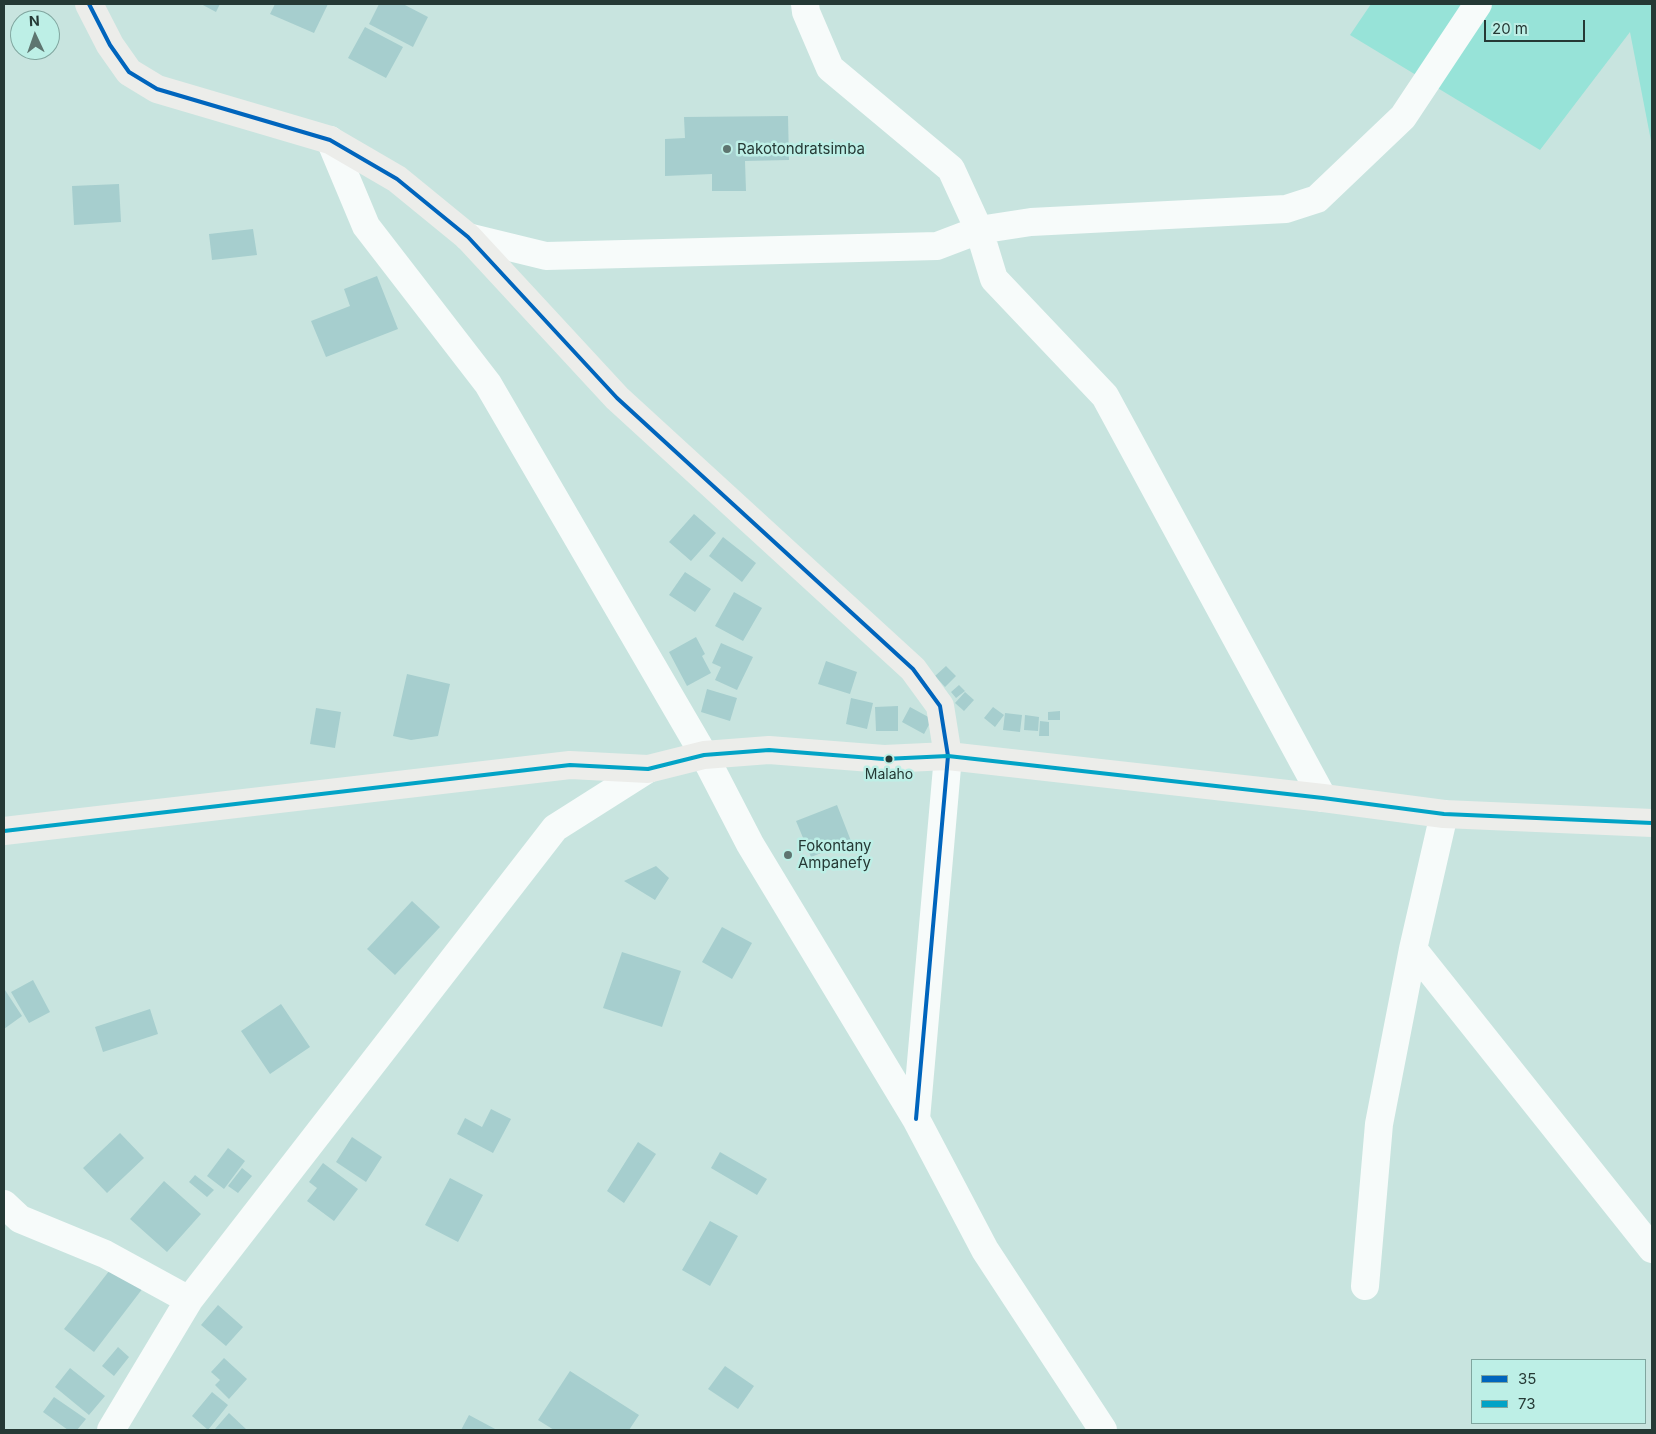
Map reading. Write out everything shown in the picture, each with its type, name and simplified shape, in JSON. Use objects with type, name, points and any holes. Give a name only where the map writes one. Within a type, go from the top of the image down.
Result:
[{"type":"street","points":[[89,4],[110,45],[129,72],[157,89],[330,140],[397,179],[468,237],[617,398],[913,669],[940,706],[948,756],[916,1119]]},
{"type":"street","points":[[805,4],[806,12],[830,68],[950,169],[979,230],[994,279],[1105,396],[1323,798]]},
{"type":"street","points":[[468,237],[546,256],[937,246],[979,230],[1031,222],[1286,209],[1317,199],[1403,117],[1478,4]]},
{"type":"street","points":[[330,140],[366,226],[488,384],[704,755],[750,844],[916,1119],[985,1250],[1103,1430]]},
{"type":"street","points":[[4,831],[570,765],[648,769],[704,755],[769,750],[884,759],[948,756],[1323,798],[1444,814],[1652,823]]},
{"type":"street","points":[[111,1430],[189,1300],[555,828],[648,769]]},
{"type":"street","points":[[1366,1286],[1379,1124],[1413,949],[1444,814]]},
{"type":"street","points":[[1413,949],[1652,1249]]},
{"type":"street","points":[[4,1204],[20,1219],[105,1254],[189,1300]]},
{"type":"shaded area","points":[[1371,4],[1652,4],[1652,146],[1630,32],[1540,150],[1350,35]]},
{"type":"building","points":[[201,4],[220,4],[216,12]]},
{"type":"building","points":[[275,4],[328,4],[314,33],[270,14]]},
{"type":"building","points":[[379,4],[403,4],[428,17],[413,47],[369,24]]},
{"type":"building","points":[[365,27],[403,47],[386,78],[348,58]]},
{"type":"building","name":"Rakotondratsimba","points":[[788,116],[789,160],[745,161],[746,191],[712,191],[712,174],[665,176],[665,139],[685,138],[684,117]]},
{"type":"building","points":[[119,184],[121,222],[74,225],[72,186]]},
{"type":"building","points":[[253,229],[257,255],[212,260],[209,234]]},
{"type":"building","points":[[377,276],[398,329],[326,357],[311,321],[350,306],[344,289]]},
{"type":"building","points":[[694,514],[716,533],[691,561],[669,542]]},
{"type":"building","points":[[723,537],[756,563],[742,582],[709,556]]},
{"type":"building","points":[[685,572],[711,589],[695,612],[669,595]]},
{"type":"building","points":[[734,592],[762,608],[743,641],[715,626]]},
{"type":"building","points":[[696,637],[705,654],[702,656],[711,673],[687,686],[669,652]]},
{"type":"building","points":[[721,643],[753,657],[737,690],[715,680],[721,667],[712,663]]},
{"type":"building","points":[[826,661],[857,672],[850,694],[818,684]]},
{"type":"building","points":[[946,666],[956,676],[945,687],[935,676]]},
{"type":"building","points":[[407,674],[450,684],[438,736],[411,740],[393,736]]},
{"type":"building","points":[[959,685],[965,691],[956,698],[951,692]]},
{"type":"building","points":[[707,689],[737,698],[730,721],[701,712]]},
{"type":"building","points":[[965,692],[974,700],[964,711],[955,703]]},
{"type":"building","points":[[851,698],[873,703],[867,729],[846,724]]},
{"type":"building","points":[[898,706],[898,731],[876,731],[875,707]]},
{"type":"building","points":[[910,707],[932,719],[924,734],[902,722]]},
{"type":"building","points":[[993,707],[1004,715],[995,727],[984,718]]},
{"type":"building","points":[[316,708],[341,712],[335,748],[310,744]]},
{"type":"building","points":[[1060,711],[1060,720],[1048,720],[1048,712]]},
{"type":"building","points":[[1005,713],[1022,715],[1020,732],[1003,730]]},
{"type":"building","points":[[1025,715],[1039,717],[1038,731],[1024,730]]},
{"type":"building","points":[[1040,721],[1049,722],[1049,736],[1039,736]]},
{"type":"building","points":[[837,805],[851,841],[811,857],[796,821]]},
{"type":"building","points":[[656,866],[669,878],[655,900],[624,881]]},
{"type":"building","points":[[412,901],[440,927],[395,975],[367,949]]},
{"type":"building","points":[[722,927],[752,943],[732,979],[702,962]]},
{"type":"building","points":[[622,952],[681,971],[662,1027],[603,1008]]},
{"type":"building","points":[[33,980],[50,1012],[29,1023],[11,992]]},
{"type":"building","points":[[4,991],[22,1016],[4,1029]]},
{"type":"building","points":[[281,1004],[310,1047],[270,1074],[241,1031]]},
{"type":"building","points":[[150,1009],[158,1034],[103,1052],[95,1027]]},
{"type":"building","points":[[491,1109],[511,1119],[493,1153],[457,1134],[465,1118],[482,1127]]},
{"type":"building","points":[[120,1133],[144,1158],[107,1193],[83,1168]]},
{"type":"building","points":[[352,1137],[382,1157],[366,1182],[336,1162]]},
{"type":"building","points":[[638,1142],[656,1154],[624,1203],[607,1191]]},
{"type":"building","points":[[228,1148],[245,1161],[224,1189],[207,1176]]},
{"type":"building","points":[[720,1152],[767,1179],[757,1195],[711,1168]]},
{"type":"building","points":[[323,1163],[358,1189],[334,1221],[307,1201],[317,1188],[309,1182]]},
{"type":"building","points":[[242,1168],[252,1176],[238,1193],[228,1186]]},
{"type":"building","points":[[195,1175],[214,1190],[207,1197],[189,1182]]},
{"type":"building","points":[[450,1178],[483,1195],[458,1242],[425,1225]]},
{"type":"building","points":[[164,1181],[201,1214],[167,1252],[130,1219]]},
{"type":"building","points":[[710,1221],[738,1236],[710,1286],[682,1270]]},
{"type":"building","points":[[113,1266],[143,1288],[94,1352],[64,1329]]},
{"type":"building","points":[[218,1305],[243,1327],[226,1346],[201,1325]]},
{"type":"building","points":[[118,1347],[129,1357],[114,1376],[102,1366]]},
{"type":"building","points":[[224,1358],[247,1379],[229,1399],[215,1385],[220,1380],[211,1372]]},
{"type":"building","points":[[725,1366],[754,1386],[738,1409],[708,1389]]},
{"type":"building","points":[[70,1368],[105,1396],[89,1415],[55,1387]]},
{"type":"building","points":[[570,1371],[639,1415],[629,1430],[554,1430],[538,1420]]},
{"type":"building","points":[[212,1392],[228,1405],[208,1430],[192,1416]]},
{"type":"building","points":[[54,1397],[86,1419],[77,1430],[68,1430],[43,1412]]},
{"type":"building","points":[[229,1413],[247,1430],[215,1429]]},
{"type":"building","points":[[469,1415],[497,1430],[461,1430]]},
{"type":"transit line","name":"35","points":[[89,4],[110,45],[129,72],[157,89],[330,140],[397,179],[468,237],[617,398],[913,669],[940,706],[948,756],[916,1119]]},
{"type":"transit line","name":"73","points":[[4,831],[570,765],[648,769],[704,755],[769,750],[884,759],[948,756],[1323,798],[1444,814],[1652,823]]},
{"type":"place","name":"Rakotondratsimba","points":[[727,149]]},
{"type":"place","name":"Malaho","points":[[889,759]]},
{"type":"place","name":"Fokontany Ampanefy","points":[[788,855]]}]
